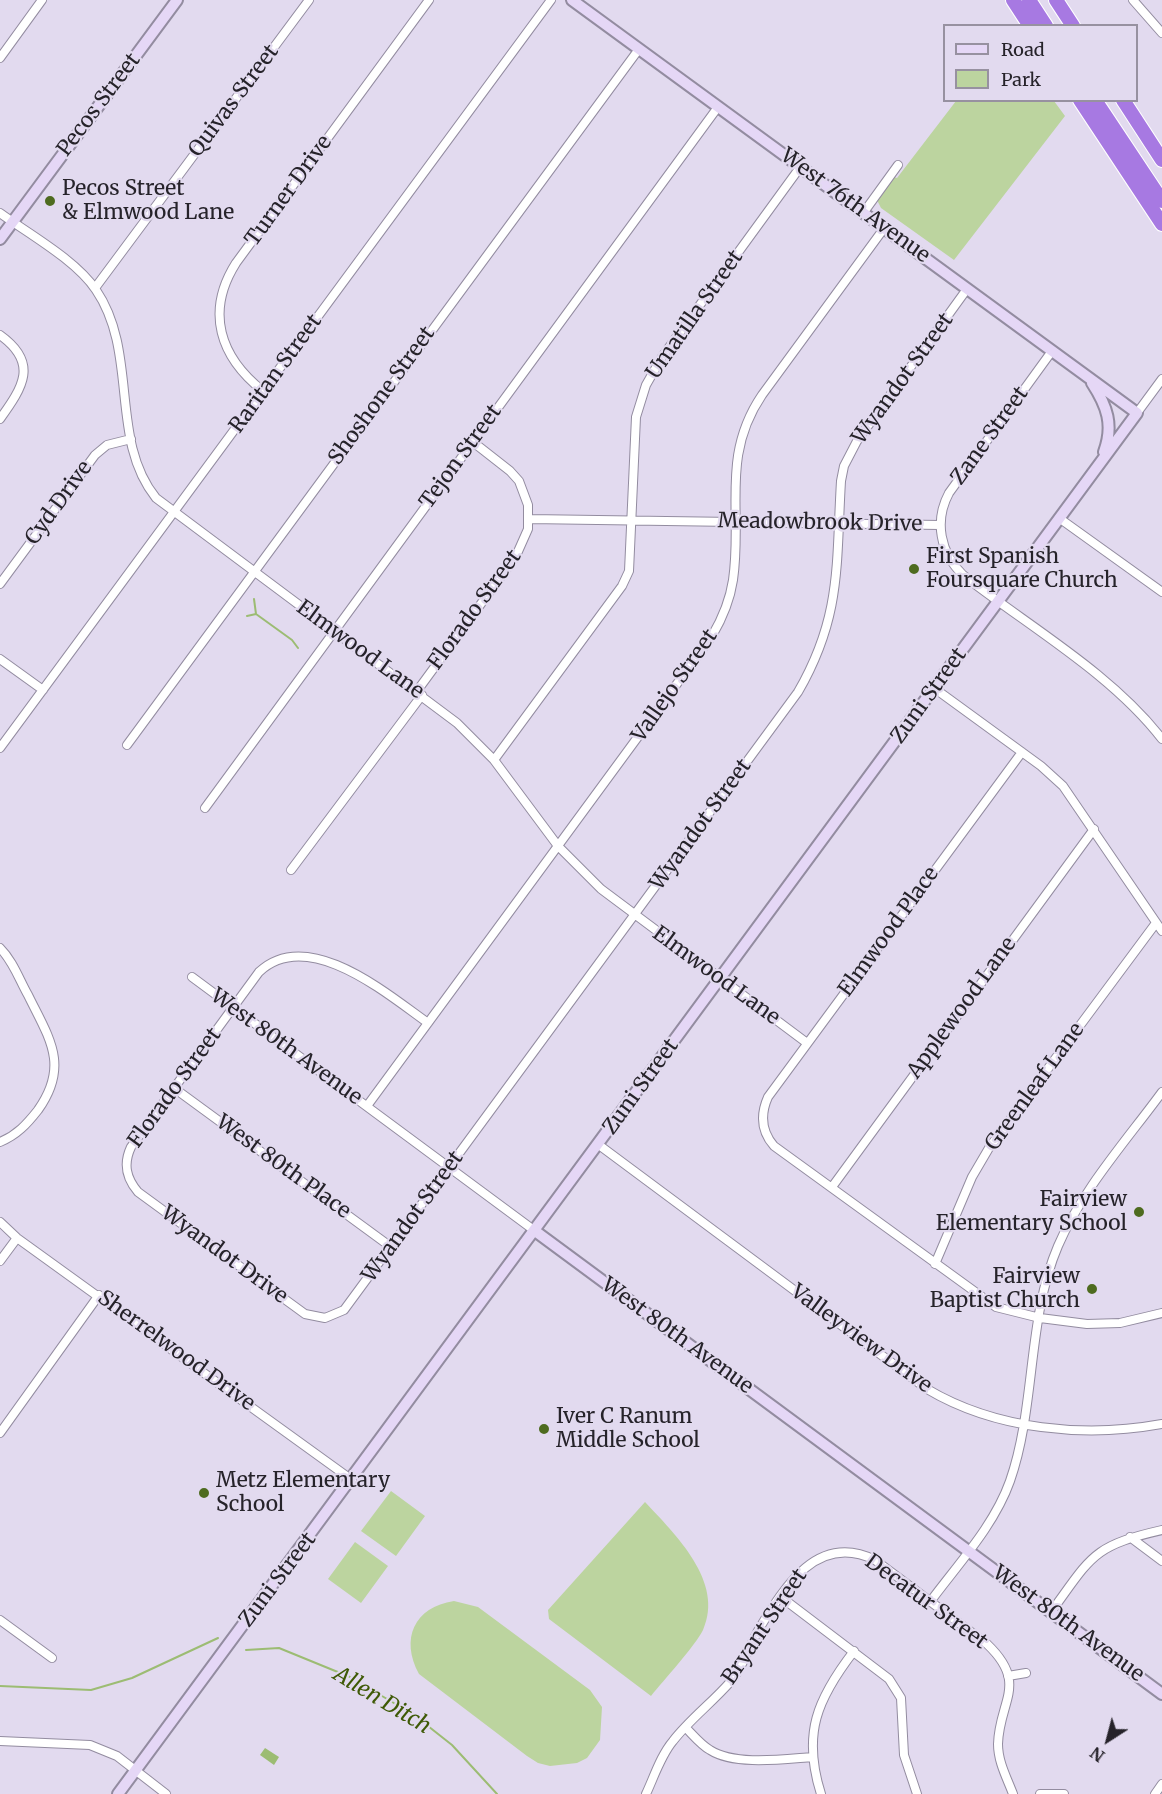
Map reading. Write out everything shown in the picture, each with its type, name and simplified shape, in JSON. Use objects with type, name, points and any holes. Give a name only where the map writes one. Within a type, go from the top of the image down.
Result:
[{"type":"highway","points":[[1014,0],[1029,24]]},
{"type":"highway","points":[[1029,0],[1045,24]]},
{"type":"highway","points":[[1056,0],[1072,24]]},
{"type":"highway","points":[[1081,102],[1162,224]]},
{"type":"highway","points":[[1096,102],[1162,201]]},
{"type":"highway","points":[[1124,102],[1162,160]]},
{"type":"street","points":[[0,58],[42,0]]},
{"type":"street","name":"Pecos Street","points":[[0,239],[177,0]]},
{"type":"street","name":"Quivas Street","points":[[95,288],[309,0]]},
{"type":"street","name":"Turner Drive","points":[[263,391],[235,365],[224,341],[220,321],[220,303],[225,282],[236,263],[429,0]]},
{"type":"street","name":"Raritan Street","points":[[0,748],[551,0]]},
{"type":"street","name":"West 76th Avenue","points":[[572,0],[1137,413]]},
{"type":"street","points":[[1133,0],[1162,33]]},
{"type":"street","name":"Shoshone Street","points":[[127,745],[639,49]]},
{"type":"street","name":"Tejon Street","points":[[205,808],[333,630],[718,107]]},
{"type":"street","points":[[864,212],[898,165]]},
{"type":"street","name":"Umatilla Street","points":[[494,759],[625,581],[631,559],[634,428],[646,385],[662,357],[801,166]]},
{"type":"street","name":"Elmwood Lane","points":[[0,213],[79,272],[95,288],[116,330],[131,439],[143,480],[156,498],[173,513],[419,693],[467,732],[494,759],[558,846],[601,889],[807,1043]]},
{"type":"street","name":"Vallejo Street","points":[[367,1106],[712,636],[727,605],[733,579],[736,459],[746,420],[885,227]]},
{"type":"street","name":"Wyandot Street","points":[[333,1316],[348,1305],[450,1168],[780,718],[812,668],[826,632],[833,603],[842,474],[849,454],[967,289]]},
{"type":"street","points":[[0,335],[17,350],[24,378],[20,392],[0,418]]},
{"type":"street","name":"Zane Street","points":[[940,525],[949,493],[1052,351]]},
{"type":"street","points":[[1088,378],[1102,398],[1110,422],[1109,437],[1100,463]]},
{"type":"street","name":"Zuni Street","points":[[118,1794],[352,1480],[1162,379]]},
{"type":"street","name":"Cyd Drive","points":[[0,584],[95,455],[107,445],[131,439]]},
{"type":"street","name":"Florado Street","points":[[291,870],[516,556],[525,539],[529,519],[528,504],[519,481],[510,471],[473,442]]},
{"type":"street","points":[[1059,518],[1162,592]]},
{"type":"street","name":"Meadowbrook Drive","points":[[529,519],[940,525],[942,541],[949,559],[963,575],[1113,688],[1143,716],[1162,739]]},
{"type":"street","points":[[0,659],[43,690]]},
{"type":"street","points":[[934,688],[1022,752],[1063,786],[1162,931]]},
{"type":"street","name":"Elmwood Place","points":[[831,1187],[774,1146],[765,1133],[762,1115],[768,1097],[1022,752]]},
{"type":"street","name":"Applewood Lane","points":[[831,1187],[1094,829]]},
{"type":"street","name":"Greenleaf Lane","points":[[935,1264],[968,1187],[989,1148],[1156,922]]},
{"type":"street","points":[[0,948],[11,963],[51,1042],[56,1064],[52,1085],[44,1101],[15,1135],[0,1142]]},
{"type":"street","points":[[232,1008],[266,965],[277,959],[296,956],[360,974],[428,1023]]},
{"type":"street","name":"West 80th Avenue","points":[[192,977],[1162,1694]]},
{"type":"street","name":"Florado Street","points":[[127,1172],[126,1162],[131,1147],[232,1008]]},
{"type":"street","name":"West 80th Place","points":[[174,1088],[391,1247]]},
{"type":"street","points":[[930,1602],[992,1518],[1007,1489],[1023,1423],[1040,1318],[1053,1258],[1074,1214],[1162,1092]]},
{"type":"street","name":"Valleyview Drive","points":[[598,1145],[927,1389],[980,1414],[1023,1423],[1090,1431],[1122,1430],[1162,1424]]},
{"type":"street","name":"Wyandot Drive","points":[[127,1172],[138,1192],[299,1311],[318,1318],[333,1316]]},
{"type":"street","points":[[831,1187],[996,1307],[1070,1323],[1110,1324],[1162,1312]]},
{"type":"street","name":"Sherrelwood Drive","points":[[0,1222],[17,1238],[99,1295],[352,1480]]},
{"type":"street","points":[[0,1262],[17,1238]]},
{"type":"street","points":[[0,1433],[99,1295]]},
{"type":"street","points":[[1051,1612],[1091,1558],[1111,1544],[1162,1530]]},
{"type":"street","points":[[1130,1538],[1162,1561]]},
{"type":"street","name":"Decatur Street","points":[[829,1554],[843,1552],[864,1555],[994,1651],[1008,1676]]},
{"type":"street","name":"Bryant Street","points":[[646,1794],[668,1748],[735,1676],[759,1629],[781,1597],[806,1566],[829,1554]]},
{"type":"street","points":[[781,1597],[884,1674],[898,1692],[902,1707],[904,1755],[917,1794]]},
{"type":"street","points":[[0,1620],[52,1658]]},
{"type":"street","points":[[821,1794],[812,1757],[814,1725],[824,1694],[854,1651]]},
{"type":"street","points":[[1013,1794],[998,1748],[1009,1699],[1008,1676],[1026,1673]]},
{"type":"street","points":[[686,1728],[711,1751],[729,1757],[762,1760],[812,1757]]},
{"type":"street","points":[[0,1741],[90,1744],[111,1753],[166,1794]]},
{"type":"street","points":[[1155,1794],[1162,1784]]},
{"type":"street","points":[[1040,1794],[1064,1794]]},
{"type":"green space","points":[[955,102],[1055,102],[1065,116],[954,260],[881,208],[877,200],[894,177],[897,178]]},
{"type":"green space","points":[[391,1491],[425,1516],[396,1556],[361,1531]]},
{"type":"green space","points":[[645,1502],[694,1560],[707,1594],[708,1612],[699,1637],[651,1696],[549,1619],[548,1610]]},
{"type":"green space","points":[[355,1542],[388,1566],[361,1603],[328,1579]]},
{"type":"green space","points":[[454,1601],[478,1607],[590,1690],[602,1707],[600,1740],[587,1758],[577,1763],[550,1766],[538,1763],[419,1674],[411,1649],[414,1627],[429,1610],[440,1604]]},
{"type":"shaded area","points":[[265,1748],[279,1757],[274,1765],[260,1755]]},
{"type":"waterway","points":[[254,599],[256,614],[292,640],[298,648]]},
{"type":"waterway","points":[[247,616],[256,614]]},
{"type":"waterway","name":"Allen Ditch","points":[[0,1686],[91,1690],[132,1678],[218,1638]]},
{"type":"waterway","name":"Allen Ditch","points":[[246,1650],[279,1648],[350,1677],[414,1715],[452,1745],[497,1794]]},
{"type":"place","name":"Pecos Street & Elmwood Lane","points":[[50,201]]},
{"type":"place","name":"First Spanish Foursquare Church","points":[[914,569]]},
{"type":"place","name":"Fairview Elementary School","points":[[1139,1212]]},
{"type":"place","name":"Fairview Baptist Church","points":[[1092,1289]]},
{"type":"place","name":"Iver C Ranum Middle School","points":[[544,1429]]},
{"type":"place","name":"Metz Elementary School","points":[[204,1493]]}]
